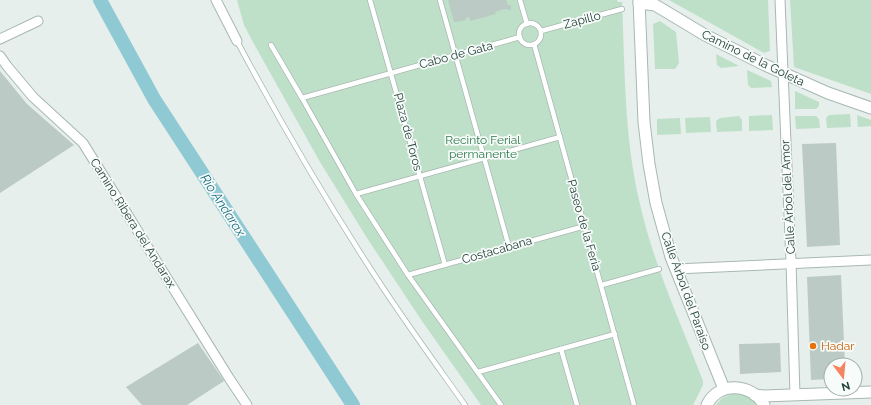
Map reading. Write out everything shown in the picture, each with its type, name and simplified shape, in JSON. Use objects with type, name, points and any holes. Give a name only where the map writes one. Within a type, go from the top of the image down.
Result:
[{"type":"street","points":[[216,0],[237,41]]},
{"type":"street","name":"Calle Árbol del Amor","points":[[780,0],[795,395]]},
{"type":"street","name":"Camino de la Goleta","points":[[639,2],[655,5],[719,43],[782,73],[871,108]]},
{"type":"street","name":"Calle Árbol del Paraíso","points":[[639,2],[644,122],[656,204],[676,269],[724,389]]},
{"type":"street","points":[[0,39],[38,21]]},
{"type":"street","name":"Camino Ribera del Andarax","points":[[0,56],[33,97],[83,143],[247,405]]},
{"type":"street","points":[[676,269],[791,262],[871,260]]},
{"type":"street","points":[[707,405],[715,394],[724,389],[736,387],[743,388],[755,395],[764,405]]},
{"type":"street","points":[[755,395],[871,392]]},
{"type":"lane","name":"Plaza de Toros","points":[[370,0],[445,265]]},
{"type":"lane","points":[[440,0],[509,247]]},
{"type":"lane","points":[[520,0],[527,24]]},
{"type":"lane","name":"Zapillo","points":[[541,31],[622,9]]},
{"type":"lane","points":[[527,24],[536,24],[541,31],[540,40],[534,44],[526,44],[520,37],[520,29],[527,24]]},
{"type":"lane","name":"Cabo de Gata","points":[[302,98],[520,37]]},
{"type":"lane","points":[[237,41],[278,116],[371,270],[465,405]]},
{"type":"lane","name":"Paseo de la Feria","points":[[534,44],[634,405]]},
{"type":"lane","points":[[271,45],[356,194],[408,275],[501,405]]},
{"type":"lane","points":[[356,194],[560,137]]},
{"type":"lane","name":"Costacabana","points":[[408,275],[585,226]]},
{"type":"lane","points":[[602,285],[659,269]]},
{"type":"lane","points":[[478,372],[615,334]]},
{"type":"lane","points":[[560,349],[577,405]]},
{"type":"green space","name":"Recinto Ferial permanente","points":[[237,0],[617,0],[618,2],[622,2],[626,104],[635,179],[646,227],[660,272],[703,381],[703,385],[693,405],[481,405],[422,321],[367,238],[320,162],[244,25]]},
{"type":"green space","points":[[669,0],[768,0],[770,51],[764,53]]},
{"type":"green space","points":[[790,0],[871,0],[871,94],[794,67]]},
{"type":"green space","points":[[660,21],[676,32],[679,63],[675,69],[655,69],[653,24]]},
{"type":"green space","points":[[716,54],[739,66],[721,68],[717,65]]},
{"type":"green space","points":[[747,70],[771,81],[772,87],[751,88],[748,85]]},
{"type":"green space","points":[[795,91],[819,102],[819,106],[816,109],[795,109]]},
{"type":"green space","points":[[850,114],[851,127],[827,128],[826,118],[829,115]]},
{"type":"green space","points":[[772,115],[773,130],[749,131],[749,116]]},
{"type":"green space","points":[[857,115],[871,120],[871,126],[858,127]]},
{"type":"green space","points":[[739,116],[742,120],[742,131],[717,132],[716,121],[720,118]]},
{"type":"green space","points":[[795,116],[816,116],[819,119],[820,128],[796,129]]},
{"type":"green space","points":[[710,117],[711,132],[686,133],[685,118]]},
{"type":"green space","points":[[680,118],[681,134],[657,135],[657,119]]},
{"type":"green space","points":[[732,394],[746,396],[756,405],[716,405],[722,398]]},
{"type":"building","points":[[448,0],[506,0],[508,5],[511,5],[511,10],[504,9],[495,12],[496,14],[470,21],[469,17],[466,18],[466,20],[454,22]]},
{"type":"building","points":[[0,71],[27,104],[74,145],[0,193]]},
{"type":"building","points":[[836,143],[840,245],[807,247],[802,144]]},
{"type":"building","points":[[841,275],[845,357],[823,357],[823,379],[811,380],[807,277]]},
{"type":"building","points":[[198,343],[224,381],[187,405],[142,405],[126,387]]},
{"type":"building","points":[[780,343],[781,372],[740,374],[739,344]]},
{"type":"waterway","name":"Río Andarax","points":[[100,0],[154,99],[353,405]]},
{"type":"place","name":"Hadar","points":[[813,346]]}]
